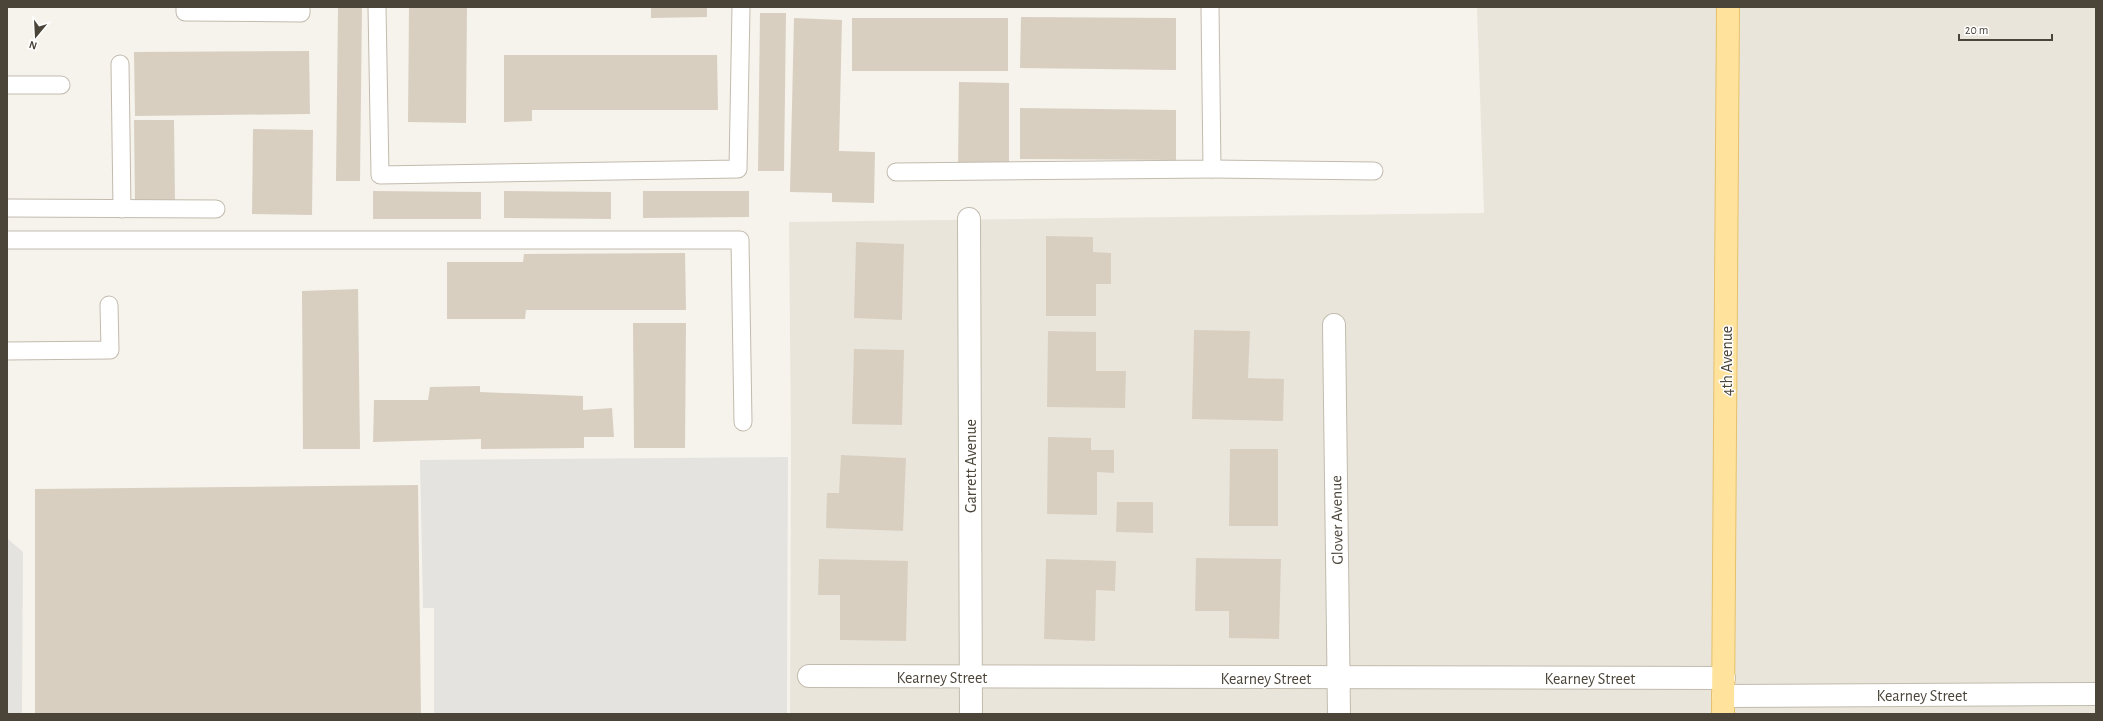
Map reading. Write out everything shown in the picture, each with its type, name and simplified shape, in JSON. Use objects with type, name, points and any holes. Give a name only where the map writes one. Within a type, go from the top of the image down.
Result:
[{"type":"main road","name":"4th Avenue","points":[[1723,696],[1728,7]]},
{"type":"street","name":"Garrett Avenue","points":[[969,219],[971,714]]},
{"type":"street","name":"Glover Avenue","points":[[1334,325],[1339,714]]},
{"type":"street","name":"Kearney Street","points":[[809,676],[1338,678],[1723,696],[2096,694]]},
{"type":"lane","points":[[185,7],[185,12],[301,13],[301,7]]},
{"type":"lane","points":[[377,7],[380,175],[738,169],[741,7]]},
{"type":"lane","points":[[1210,7],[1212,169]]},
{"type":"lane","points":[[120,64],[122,209]]},
{"type":"lane","points":[[7,85],[62,85]]},
{"type":"lane","points":[[896,172],[1212,169],[1374,171]]},
{"type":"lane","points":[[7,208],[216,209]]},
{"type":"lane","points":[[7,240],[740,240],[744,422]]},
{"type":"lane","points":[[7,351],[110,350],[108,305]]},
{"type":"shaded area","points":[[1477,7],[2096,7],[2096,714],[790,714],[791,446],[789,222],[1484,213]]},
{"type":"shaded area","points":[[788,457],[787,714],[434,714],[434,608],[423,608],[420,460]]},
{"type":"shaded area","points":[[8,539],[23,552],[22,714],[7,714]]},
{"type":"building","points":[[338,7],[362,7],[360,181],[336,181]]},
{"type":"building","points":[[409,7],[467,7],[466,123],[408,122]]},
{"type":"building","points":[[651,7],[707,7],[707,17],[651,18]]},
{"type":"building","points":[[760,13],[786,13],[784,171],[758,171]]},
{"type":"building","points":[[1021,17],[1176,18],[1176,70],[1020,68]]},
{"type":"building","points":[[794,18],[842,20],[839,151],[875,152],[874,203],[832,202],[832,193],[790,192]]},
{"type":"building","points":[[852,18],[1008,18],[1008,71],[852,71]]},
{"type":"building","points":[[309,51],[310,114],[135,116],[134,52]]},
{"type":"building","points":[[504,55],[717,55],[718,110],[532,110],[532,121],[504,122]]},
{"type":"building","points":[[959,82],[1009,83],[1009,167],[958,166]]},
{"type":"building","points":[[1020,108],[1176,110],[1176,160],[1020,159]]},
{"type":"building","points":[[134,120],[174,120],[175,202],[135,203]]},
{"type":"building","points":[[253,129],[313,130],[312,215],[252,214]]},
{"type":"building","points":[[373,191],[481,192],[481,219],[373,219]]},
{"type":"building","points":[[504,191],[611,192],[611,219],[504,218]]},
{"type":"building","points":[[643,191],[749,191],[749,217],[643,218]]},
{"type":"building","points":[[1046,236],[1093,237],[1093,252],[1111,253],[1111,284],[1096,284],[1096,316],[1046,316]]},
{"type":"building","points":[[856,242],[904,244],[902,320],[854,318]]},
{"type":"building","points":[[685,253],[686,310],[526,310],[525,319],[447,319],[447,262],[523,262],[524,254]]},
{"type":"building","points":[[358,289],[360,449],[303,449],[302,291]]},
{"type":"building","points":[[633,323],[686,323],[685,448],[634,448]]},
{"type":"building","points":[[1194,330],[1250,331],[1248,378],[1284,379],[1283,421],[1192,419]]},
{"type":"building","points":[[1048,331],[1096,332],[1096,371],[1126,371],[1125,408],[1047,407]]},
{"type":"building","points":[[854,349],[904,350],[902,425],[852,424]]},
{"type":"building","points":[[480,386],[480,392],[583,396],[583,410],[612,408],[614,437],[584,437],[584,448],[481,449],[481,439],[373,442],[374,400],[428,400],[430,387]]},
{"type":"building","points":[[1048,437],[1091,438],[1091,450],[1114,450],[1114,473],[1097,472],[1097,515],[1047,514]]},
{"type":"building","points":[[1230,449],[1278,449],[1278,526],[1229,526]]},
{"type":"building","points":[[841,455],[906,458],[903,531],[826,528],[827,493],[839,493]]},
{"type":"building","points":[[418,485],[421,714],[35,714],[35,489]]},
{"type":"building","points":[[1117,502],[1153,502],[1153,533],[1116,532]]},
{"type":"building","points":[[1196,558],[1281,559],[1279,639],[1229,638],[1229,611],[1195,611]]},
{"type":"building","points":[[819,559],[908,561],[906,641],[840,640],[840,595],[818,595]]},
{"type":"building","points":[[1046,559],[1116,561],[1115,591],[1096,590],[1095,641],[1044,639]]}]
